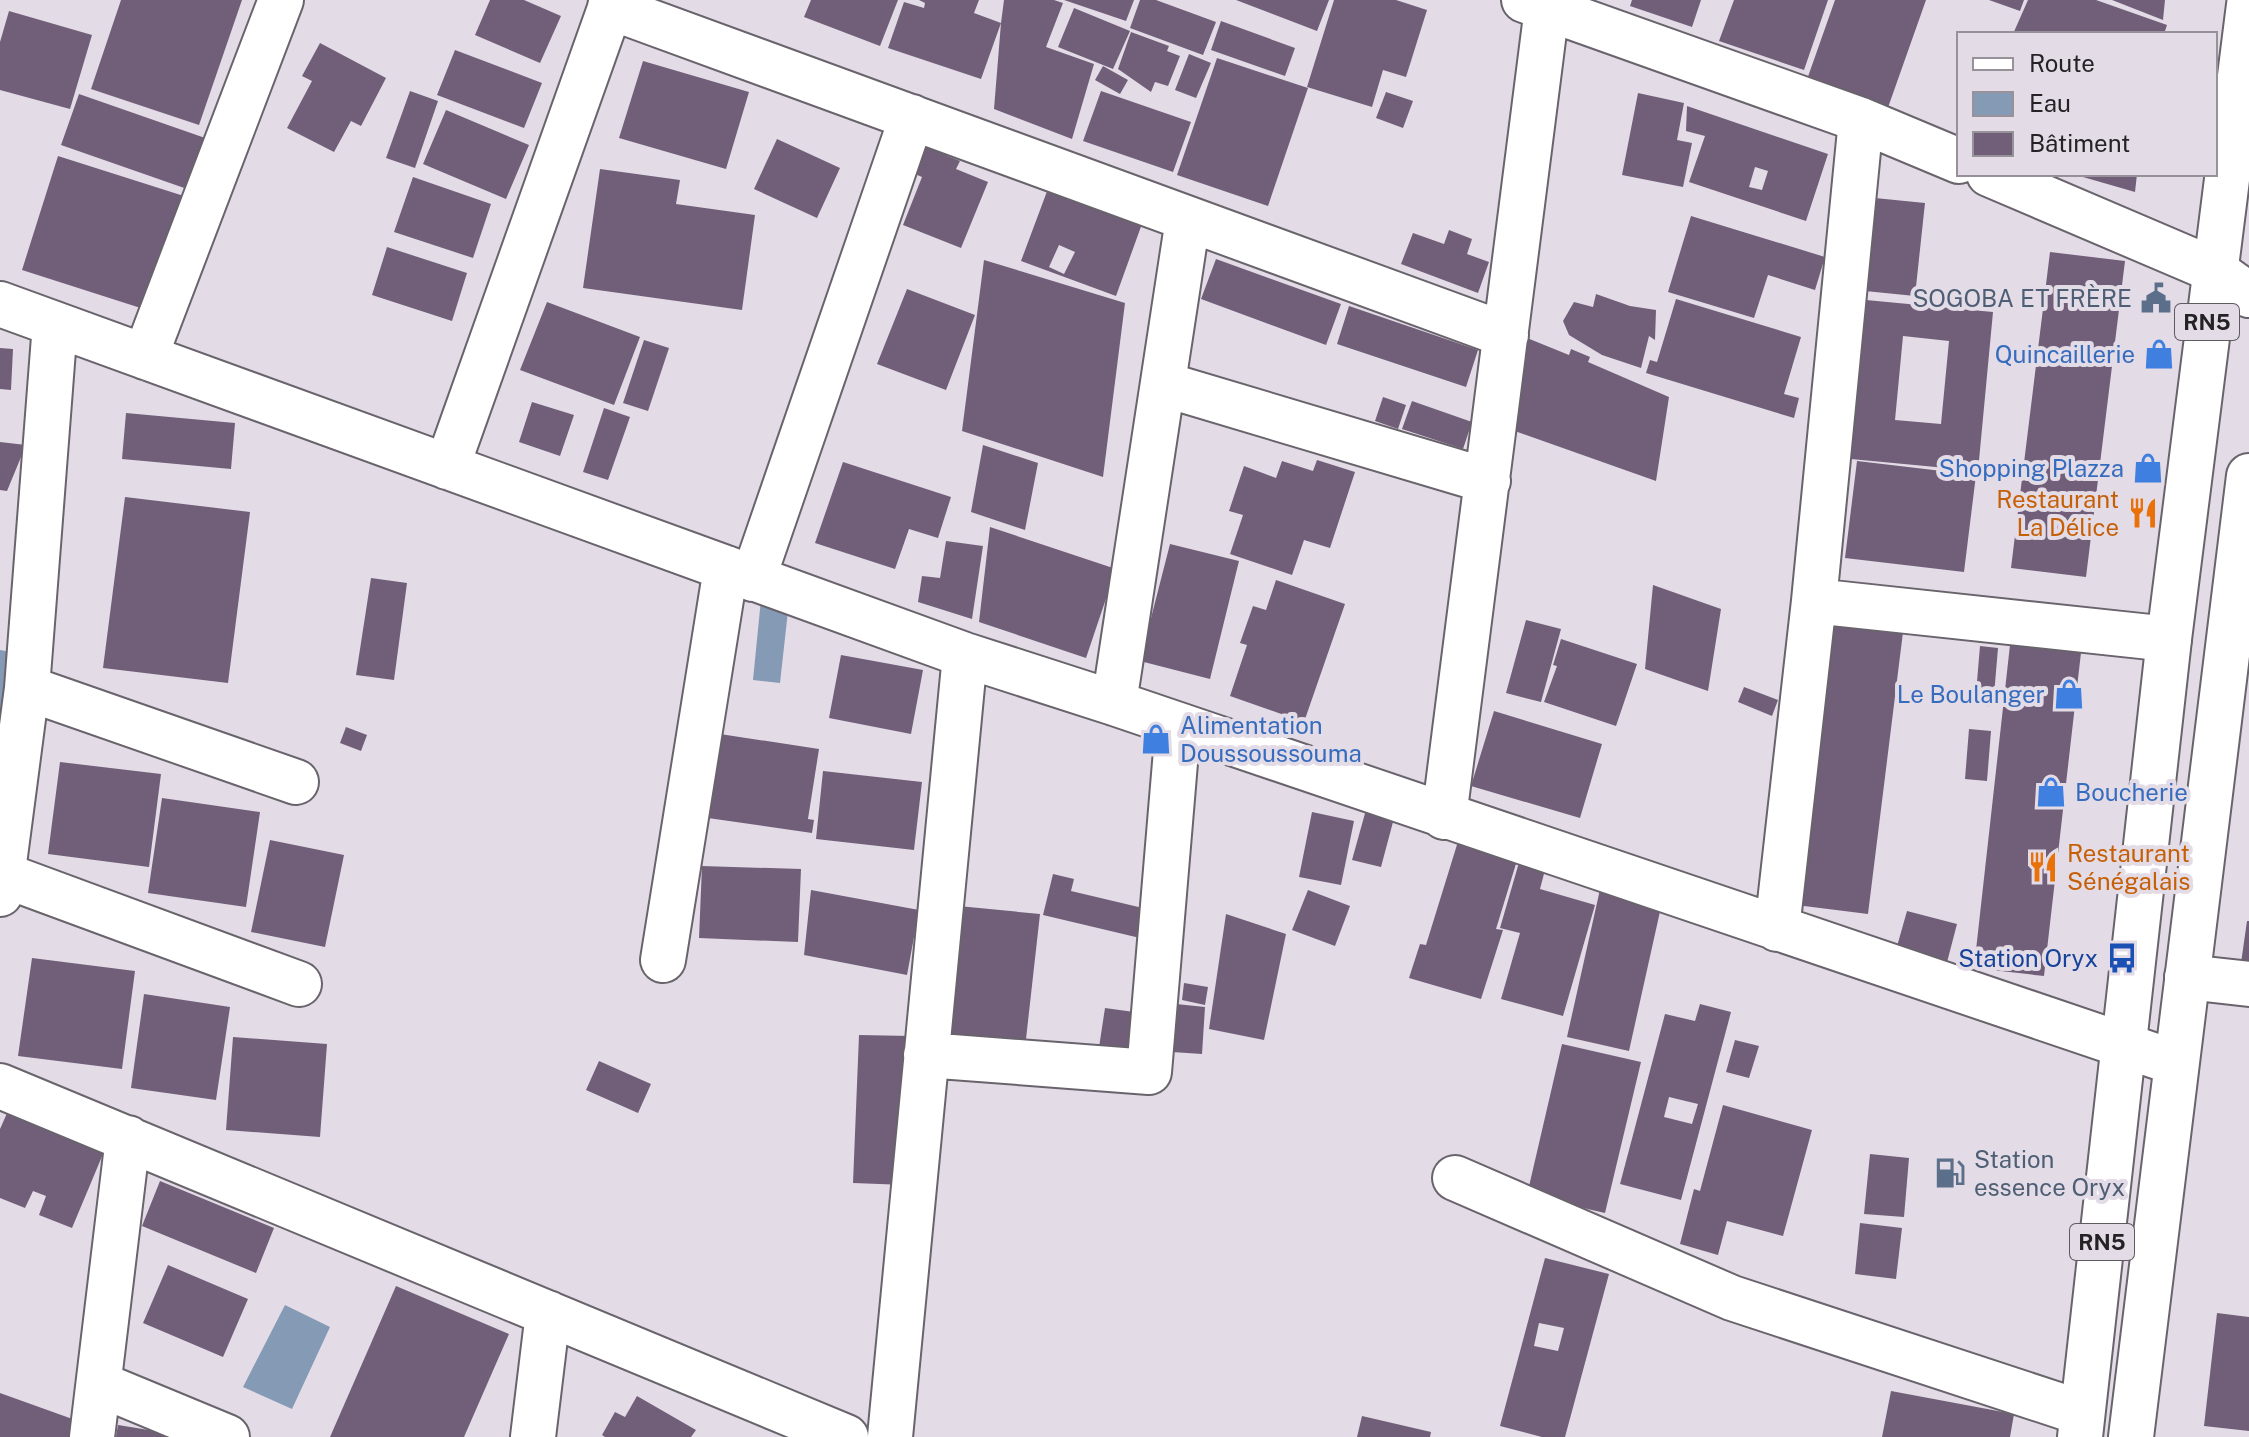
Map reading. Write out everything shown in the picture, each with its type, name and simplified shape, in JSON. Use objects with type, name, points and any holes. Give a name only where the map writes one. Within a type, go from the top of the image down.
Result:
[{"type":"main road","points":[[145,357],[281,0]]},
{"type":"main road","points":[[447,467],[612,3],[912,117],[1506,335]]},
{"type":"main road","points":[[1444,817],[1506,335],[1536,4],[1861,120],[1957,160]]},
{"type":"main road","name":"RN5","points":[[2081,1425],[2169,639],[2249,5]]},
{"type":"main road","points":[[663,960],[740,574],[912,117]]},
{"type":"main road","points":[[1777,929],[1814,601],[1861,120]]},
{"type":"main road","points":[[1994,176],[2214,270],[2249,295]]},
{"type":"main road","points":[[1114,703],[1188,219]]},
{"type":"main road","points":[[0,304],[965,655],[2176,1063]]},
{"type":"main road","points":[[55,324],[27,688],[1,884],[299,984]]},
{"type":"main road","points":[[1163,384],[1488,481]]},
{"type":"main road","name":"RN5","points":[[2131,1437],[2249,476]]},
{"type":"main road","points":[[1814,601],[2169,639]]},
{"type":"main road","points":[[890,1437],[965,655]]},
{"type":"main road","points":[[27,688],[296,782]]},
{"type":"main road","points":[[926,1055],[1149,1072],[1178,727]]},
{"type":"main road","points":[[2187,977],[2249,984]]},
{"type":"main road","points":[[0,1086],[846,1437]]},
{"type":"main road","points":[[92,1437],[128,1138]]},
{"type":"main road","points":[[1455,1178],[1732,1298],[2081,1425]]},
{"type":"main road","points":[[533,1437],[548,1313]]},
{"type":"main road","points":[[99,1384],[227,1437]]},
{"type":"water","points":[[761,599],[789,602],[780,683],[753,680]]},
{"type":"water","points":[[0,650],[22,654],[16,717],[0,714]]},
{"type":"water","points":[[285,1305],[330,1327],[292,1409],[243,1387]]},
{"type":"building","points":[[121,0],[242,0],[199,125],[91,89]]},
{"type":"building","points":[[490,0],[524,0],[561,16],[540,63],[475,35]]},
{"type":"building","points":[[811,0],[898,0],[880,46],[804,17]]},
{"type":"building","points":[[919,0],[979,0],[974,13],[1001,23],[981,79],[888,48],[904,2],[924,8],[925,3]]},
{"type":"building","points":[[1004,0],[1054,0],[1063,3],[1046,47],[1094,64],[1072,139],[994,109]]},
{"type":"building","points":[[1064,0],[1134,0],[1126,21]]},
{"type":"building","points":[[1140,0],[1156,0],[1216,22],[1203,55],[1130,28]]},
{"type":"building","points":[[1236,0],[1329,0],[1317,31]]},
{"type":"building","points":[[1334,0],[1396,0],[1427,10],[1406,77],[1383,70],[1372,107],[1307,87]]},
{"type":"building","points":[[1632,0],[1701,0],[1692,27],[1630,6]]},
{"type":"building","points":[[1734,0],[1828,0],[1804,70],[1719,41]]},
{"type":"building","points":[[1835,0],[1926,0],[1885,116],[1804,88]]},
{"type":"building","points":[[1989,0],[2024,0],[2020,11]]},
{"type":"building","points":[[2028,0],[2096,0],[2167,25],[2165,32],[2014,32]]},
{"type":"building","points":[[2112,0],[2165,0],[2163,20]]},
{"type":"building","points":[[1074,8],[1130,31],[1113,69],[1058,47]]},
{"type":"building","points":[[9,11],[92,35],[70,109],[0,90],[0,42]]},
{"type":"building","points":[[1221,21],[1295,48],[1285,76],[1211,50]]},
{"type":"building","points":[[1131,32],[1169,46],[1167,51],[1180,56],[1168,86],[1155,82],[1151,92],[1118,69]]},
{"type":"building","points":[[320,43],[386,78],[361,126],[351,121],[334,152],[287,128],[312,81],[302,76]]},
{"type":"building","points":[[455,50],[542,83],[524,128],[437,95]]},
{"type":"building","points":[[1189,54],[1211,63],[1196,98],[1175,90]]},
{"type":"building","points":[[1217,58],[1308,88],[1268,206],[1177,175]]},
{"type":"building","points":[[643,61],[749,92],[726,169],[619,138]]},
{"type":"building","points":[[1103,66],[1128,80],[1120,94],[1095,80]]},
{"type":"building","points":[[410,91],[438,101],[415,168],[386,158]]},
{"type":"building","points":[[1101,91],[1191,122],[1173,172],[1083,141]]},
{"type":"building","points":[[1386,92],[1413,101],[1403,128],[1376,118]]},
{"type":"building","points":[[1638,93],[1684,103],[1677,140],[1692,143],[1683,187],[1622,175]]},
{"type":"building","points":[[79,94],[208,139],[190,190],[61,145]]},
{"type":"building","points":[[1687,106],[1828,154],[1806,221],[1689,182],[1705,136],[1686,131]],"holes":[[[1755,167],[1768,171],[1762,190],[1749,187]]]},
{"type":"building","points":[[446,110],[529,145],[506,199],[423,164]]},
{"type":"building","points":[[777,139],[840,168],[817,218],[754,189]]},
{"type":"building","points":[[919,144],[960,161],[956,169],[988,182],[961,248],[903,225],[922,177],[908,171]]},
{"type":"building","points":[[58,156],[187,197],[150,311],[22,270]]},
{"type":"building","points":[[600,169],[680,180],[676,204],[755,215],[742,310],[583,288]]},
{"type":"building","points":[[2079,176],[2137,176],[2135,192]]},
{"type":"building","points":[[413,177],[491,204],[473,258],[394,232]]},
{"type":"building","points":[[1049,186],[1143,221],[1116,296],[1021,261]],"holes":[[[1059,245],[1075,252],[1064,274],[1049,267]]]},
{"type":"building","points":[[1875,198],[1925,203],[1915,296],[1865,291]]},
{"type":"building","points":[[1691,216],[1825,257],[1815,290],[1768,275],[1754,318],[1668,292]]},
{"type":"building","points":[[1449,230],[1472,239],[1467,254],[1489,262],[1478,293],[1401,264],[1413,233],[1444,244]]},
{"type":"building","points":[[387,247],[467,273],[452,321],[372,295]]},
{"type":"building","points":[[2050,252],[2125,261],[2086,577],[2011,568]]},
{"type":"building","points":[[1216,259],[1341,304],[1326,345],[1201,299]]},
{"type":"building","points":[[984,260],[1125,303],[1103,477],[962,431]]},
{"type":"building","points":[[907,289],[975,315],[946,390],[877,364]]},
{"type":"building","points":[[1596,294],[1630,306],[1656,310],[1655,340],[1649,336],[1641,368],[1602,355],[1569,335],[1563,321],[1574,302],[1593,307]]},
{"type":"building","points":[[1676,299],[1801,337],[1784,394],[1799,398],[1794,418],[1646,373],[1650,360],[1657,362]]},
{"type":"building","points":[[1866,300],[1993,312],[1978,471],[1851,459]],"holes":[[[1903,336],[1949,341],[1941,424],[1895,420]]]},
{"type":"building","points":[[547,302],[640,337],[614,405],[520,370]]},
{"type":"building","points":[[1349,306],[1478,350],[1466,387],[1337,344]]},
{"type":"building","points":[[1517,334],[1569,355],[1571,349],[1590,357],[1588,362],[1669,397],[1656,481],[1509,429]]},
{"type":"building","points":[[644,340],[669,348],[648,411],[623,403]]},
{"type":"building","points":[[0,348],[13,349],[11,390],[0,389]]},
{"type":"building","points":[[1383,397],[1406,405],[1398,429],[1375,421]]},
{"type":"building","points":[[1412,401],[1472,422],[1463,449],[1402,429]]},
{"type":"building","points":[[532,402],[574,415],[560,456],[519,442]]},
{"type":"building","points":[[604,408],[630,417],[608,480],[583,472]]},
{"type":"building","points":[[126,413],[235,423],[231,469],[122,459]]},
{"type":"building","points":[[0,442],[26,445],[7,491],[0,490]]},
{"type":"building","points":[[983,445],[1038,463],[1025,530],[971,512]]},
{"type":"building","points":[[1317,460],[1355,472],[1330,548],[1304,540],[1292,575],[1230,554],[1243,515],[1229,511],[1244,466],[1276,478],[1282,461],[1313,471]]},
{"type":"building","points":[[1857,461],[1976,475],[1964,572],[1845,558]]},
{"type":"building","points":[[843,462],[951,497],[938,538],[909,529],[895,569],[815,543]]},
{"type":"building","points":[[125,497],[250,512],[228,683],[103,668]]},
{"type":"building","points":[[990,527],[1116,569],[1086,658],[979,622]]},
{"type":"building","points":[[946,541],[983,546],[972,619],[918,602],[922,576],[940,578]]},
{"type":"building","points":[[1170,544],[1239,561],[1210,679],[1140,661]]},
{"type":"building","points":[[371,578],[407,583],[394,680],[356,675]]},
{"type":"building","points":[[1276,580],[1345,604],[1304,722],[1230,696],[1247,645],[1240,643],[1253,606],[1266,610]]},
{"type":"building","points":[[1653,585],[1721,609],[1708,691],[1645,669]]},
{"type":"building","points":[[1526,620],[1561,629],[1541,702],[1506,693]]},
{"type":"building","points":[[1831,624],[1903,632],[1868,914],[1796,905]]},
{"type":"building","points":[[2011,636],[2082,644],[2044,976],[1974,968]]},
{"type":"building","points":[[1561,639],[1637,664],[1616,726],[1544,702],[1557,666],[1553,665]]},
{"type":"building","points":[[1980,646],[1998,648],[1993,707],[1975,705]]},
{"type":"building","points":[[841,655],[923,670],[911,734],[829,718]]},
{"type":"building","points":[[1744,687],[1778,700],[1772,716],[1738,702]]},
{"type":"building","points":[[1494,711],[1602,744],[1580,818],[1471,786]]},
{"type":"building","points":[[346,727],[367,735],[361,751],[340,743]]},
{"type":"building","points":[[1969,729],[1991,731],[1987,781],[1965,779]]},
{"type":"building","points":[[720,734],[819,749],[808,819],[814,820],[812,833],[708,818]]},
{"type":"building","points":[[60,762],[161,774],[149,867],[48,854]]},
{"type":"building","points":[[823,771],[922,782],[914,850],[816,839]]},
{"type":"building","points":[[162,798],[260,812],[246,907],[148,893]]},
{"type":"building","points":[[1369,799],[1397,807],[1381,867],[1352,860]]},
{"type":"building","points":[[1312,812],[1354,821],[1341,885],[1299,877]]},
{"type":"building","points":[[1460,835],[1519,854],[1496,929],[1503,930],[1481,999],[1409,978],[1420,944],[1426,945]]},
{"type":"building","points":[[270,840],[344,855],[325,947],[251,932]]},
{"type":"building","points":[[1520,859],[1546,866],[1540,889],[1595,905],[1563,1016],[1501,999],[1520,933],[1500,928]]},
{"type":"building","points":[[702,866],[801,869],[798,942],[699,938]]},
{"type":"building","points":[[1053,874],[1074,879],[1071,891],[1147,909],[1140,938],[1043,915]]},
{"type":"building","points":[[1601,885],[1663,898],[1629,1051],[1567,1037]]},
{"type":"building","points":[[811,890],[919,910],[907,975],[804,955]]},
{"type":"building","points":[[1308,890],[1350,906],[1335,946],[1292,930]]},
{"type":"building","points":[[948,905],[1040,914],[1025,1048],[934,1039]]},
{"type":"building","points":[[1907,911],[1957,924],[1945,970],[1894,957]]},
{"type":"building","points":[[1226,914],[1286,934],[1264,1040],[1209,1029]]},
{"type":"building","points":[[2249,921],[2249,964],[2241,963]]},
{"type":"building","points":[[32,958],[135,971],[122,1069],[18,1056]]},
{"type":"building","points":[[1184,983],[1208,987],[1205,1005],[1182,1000]]},
{"type":"building","points":[[144,994],[230,1007],[216,1100],[131,1088]]},
{"type":"building","points":[[1176,1004],[1205,1007],[1202,1054],[1172,1052]]},
{"type":"building","points":[[1700,1004],[1731,1012],[1681,1200],[1620,1184],[1665,1014],[1695,1021]],"holes":[[[1669,1097],[1698,1104],[1692,1124],[1664,1117]]]},
{"type":"building","points":[[1105,1008],[1134,1012],[1128,1058],[1098,1054]]},
{"type":"building","points":[[859,1035],[911,1036],[906,1185],[853,1183]]},
{"type":"building","points":[[233,1037],[327,1044],[320,1137],[226,1130]]},
{"type":"building","points":[[1735,1040],[1759,1046],[1749,1078],[1726,1072]]},
{"type":"building","points":[[1562,1044],[1641,1062],[1605,1213],[1527,1195]]},
{"type":"building","points":[[599,1061],[651,1084],[638,1113],[586,1090]]},
{"type":"building","points":[[1723,1105],[1812,1130],[1783,1236],[1727,1221],[1718,1255],[1680,1244],[1694,1189],[1700,1191]]},
{"type":"building","points":[[8,1111],[90,1135],[86,1146],[103,1154],[72,1228],[39,1215],[46,1196],[33,1191],[25,1208],[0,1198],[0,1129]]},
{"type":"building","points":[[1870,1154],[1909,1158],[1904,1217],[1864,1214]]},
{"type":"building","points":[[160,1181],[274,1228],[256,1273],[142,1226]]},
{"type":"building","points":[[1860,1223],[1902,1228],[1896,1279],[1855,1274]]},
{"type":"building","points":[[1545,1258],[1609,1274],[1565,1437],[1542,1437],[1500,1426]],"holes":[[[1539,1323],[1564,1328],[1558,1351],[1534,1346]]]},
{"type":"building","points":[[168,1265],[248,1299],[223,1357],[143,1323]]},
{"type":"building","points":[[396,1286],[509,1334],[464,1437],[330,1437]]},
{"type":"building","points":[[2217,1313],[2249,1317],[2249,1431],[2204,1426]]},
{"type":"building","points":[[1891,1391],[2014,1414],[2010,1437],[1882,1437]]},
{"type":"building","points":[[0,1393],[78,1421],[74,1437],[0,1437]]},
{"type":"building","points":[[637,1396],[696,1430],[691,1437],[602,1435],[615,1412],[625,1417]]},
{"type":"building","points":[[1362,1416],[1431,1432],[1430,1437],[1357,1437]]},
{"type":"building","points":[[118,1425],[180,1435],[180,1437],[116,1437]]},
{"type":"place","name":"SOGOBA ET FRÈRE","points":[[2156,298]]},
{"type":"place","name":"Quincaillerie","points":[[2159,354]]},
{"type":"place","name":"Shopping Plazza","points":[[2148,468]]},
{"type":"place","name":"Restaurant La Délice","points":[[2143,513]]},
{"type":"place","name":"Le Boulanger","points":[[2069,694]]},
{"type":"place","name":"Alimentation Doussoussouma","points":[[1156,739]]},
{"type":"place","name":"Boucherie","points":[[2051,792]]},
{"type":"place","name":"Restaurant Sénégalais","points":[[2043,867]]},
{"type":"place","name":"Station Oryx","points":[[2122,958]]},
{"type":"place","name":"Station essence Oryx","points":[[1950,1173]]}]
